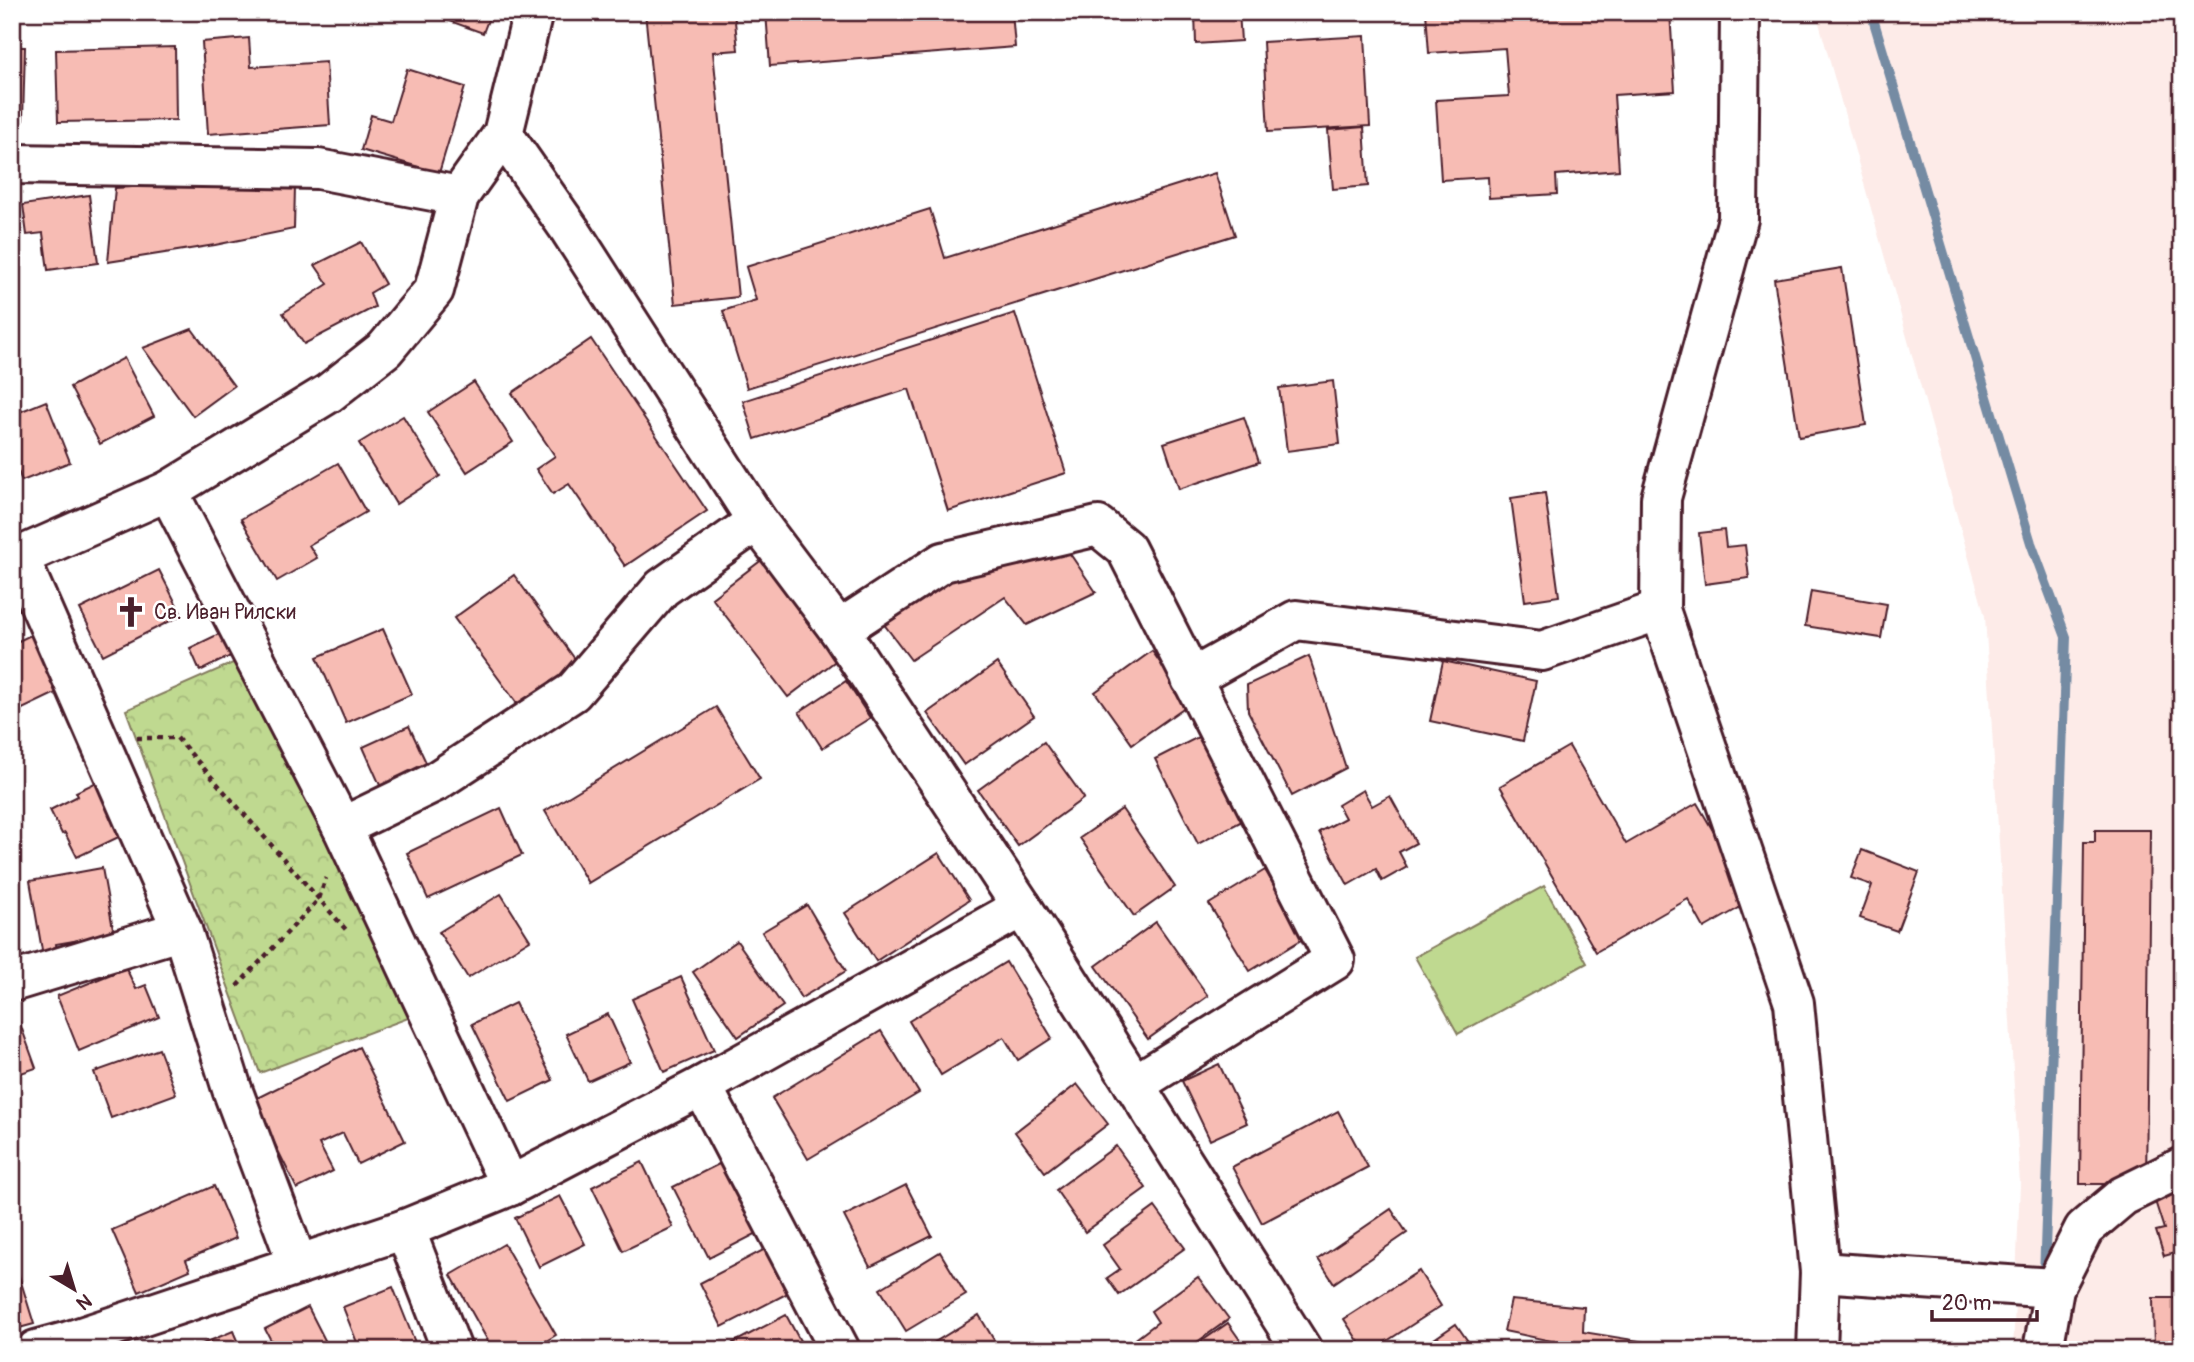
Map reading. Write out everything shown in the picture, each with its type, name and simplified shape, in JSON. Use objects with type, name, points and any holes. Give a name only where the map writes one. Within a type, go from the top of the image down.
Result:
[{"type":"street","points":[[298,1265],[232,1089],[182,930],[16,558],[168,491],[329,393],[385,349],[434,289],[460,196],[503,134],[533,12]]},
{"type":"street","points":[[1740,12],[1738,219],[1661,498],[1660,610],[1794,1003],[1820,1272],[1816,1350]]},
{"type":"street","points":[[503,134],[570,230],[757,522],[839,630],[1022,907],[1302,1350]]},
{"type":"street","points":[[12,164],[318,169],[460,196]]},
{"type":"street","points":[[168,491],[342,827],[510,1186]]},
{"type":"street","points":[[342,827],[435,782],[573,692],[662,588],[757,522]]},
{"type":"street","points":[[839,630],[943,562],[1098,526],[1126,549],[1335,960],[1134,1086]]},
{"type":"street","points":[[1191,679],[1296,620],[1542,651],[1660,610]]},
{"type":"street","points":[[59,1347],[405,1229],[510,1186],[702,1086],[1022,907]]},
{"type":"street","points":[[12,982],[182,930]]},
{"type":"street","points":[[702,1086],[840,1350]]},
{"type":"street","points":[[2043,1350],[2054,1288],[2084,1229],[2123,1196],[2182,1167]]},
{"type":"street","points":[[405,1229],[452,1350]]},
{"type":"street","points":[[1820,1272],[2054,1288]]},
{"type":"path","points":[[97,737],[177,738],[354,940]]},
{"type":"path","points":[[209,1016],[319,899],[342,827]]},
{"type":"shaded area","points":[[1816,12],[2182,12],[2182,1350],[2013,1350],[2020,1184],[1985,616]]},
{"type":"green space","points":[[251,655],[411,1017],[260,1073],[126,710]]},
{"type":"green space","points":[[1544,886],[1587,963],[1458,1034],[1415,957]]},
{"type":"building","points":[[434,12],[491,12],[483,33],[433,15]]},
{"type":"building","points":[[645,12],[734,12],[738,50],[713,52],[738,297],[675,304]]},
{"type":"building","points":[[766,12],[1012,12],[1015,47],[770,66]]},
{"type":"building","points":[[1195,12],[1239,12],[1241,41],[1196,44]]},
{"type":"building","points":[[1426,12],[1670,12],[1675,91],[1614,95],[1619,170],[1556,175],[1557,194],[1489,198],[1488,177],[1441,180],[1436,100],[1509,96],[1505,48],[1429,53]]},
{"type":"building","points":[[1365,36],[1370,126],[1268,132],[1263,42]]},
{"type":"building","points":[[249,38],[251,67],[326,62],[330,125],[208,134],[202,42]]},
{"type":"building","points":[[12,47],[25,47],[23,120],[12,120]]},
{"type":"building","points":[[175,47],[176,120],[58,122],[56,50]]},
{"type":"building","points":[[407,69],[465,87],[439,173],[361,150],[371,115],[391,121]]},
{"type":"building","points":[[1364,127],[1368,186],[1333,189],[1328,130]]},
{"type":"building","points":[[1215,173],[1235,235],[747,388],[723,311],[756,300],[746,267],[930,209],[945,258]]},
{"type":"building","points":[[220,182],[295,186],[294,229],[108,262],[115,188]]},
{"type":"building","points":[[89,195],[98,263],[48,270],[43,233],[27,235],[23,205]]},
{"type":"building","points":[[361,242],[385,284],[370,293],[375,307],[304,344],[283,313],[328,284],[315,265]]},
{"type":"building","points":[[1842,268],[1866,425],[1799,437],[1774,279]]},
{"type":"building","points":[[1015,313],[1066,473],[948,511],[909,389],[755,439],[743,401]]},
{"type":"building","points":[[192,329],[234,386],[193,416],[143,348]]},
{"type":"building","points":[[591,339],[707,511],[625,566],[569,484],[553,494],[536,469],[555,456],[512,393]]},
{"type":"building","points":[[124,358],[154,416],[100,444],[70,387]]},
{"type":"building","points":[[1333,381],[1340,444],[1287,451],[1279,388]]},
{"type":"building","points":[[474,382],[513,442],[467,472],[428,412]]},
{"type":"building","points":[[46,401],[70,462],[22,481],[12,456],[12,415]]},
{"type":"building","points":[[403,416],[440,476],[396,504],[359,443]]},
{"type":"building","points":[[1244,417],[1259,462],[1179,489],[1164,443]]},
{"type":"building","points":[[338,463],[366,512],[309,545],[317,558],[277,581],[241,519]]},
{"type":"building","points":[[1545,493],[1559,596],[1525,601],[1511,498]]},
{"type":"building","points":[[1724,530],[1726,547],[1745,545],[1749,578],[1705,584],[1699,533]]},
{"type":"building","points":[[1064,545],[1096,592],[1027,625],[1005,597],[911,660],[877,615],[928,579]]},
{"type":"building","points":[[763,559],[838,659],[788,697],[712,598]]},
{"type":"building","name":"Св. Иван Рилски","points":[[159,570],[182,615],[103,655],[80,609]]},
{"type":"building","points":[[514,575],[580,666],[521,709],[454,618]]},
{"type":"building","points":[[1811,591],[1887,604],[1881,638],[1805,626]]},
{"type":"building","points":[[383,629],[412,694],[346,723],[317,657]]},
{"type":"building","points":[[227,630],[237,653],[200,671],[190,648]]},
{"type":"building","points":[[33,634],[60,691],[12,714],[12,644]]},
{"type":"building","points":[[1152,651],[1189,704],[1132,744],[1095,692]]},
{"type":"building","points":[[1309,656],[1346,768],[1292,796],[1248,711],[1247,685]]},
{"type":"building","points":[[1443,661],[1536,681],[1523,741],[1430,721]]},
{"type":"building","points":[[997,663],[1034,716],[964,765],[927,713]]},
{"type":"building","points":[[846,681],[870,718],[822,748],[799,712]]},
{"type":"building","points":[[716,707],[760,779],[588,883],[545,811]]},
{"type":"building","points":[[409,726],[430,771],[383,792],[363,747]]},
{"type":"building","points":[[1204,734],[1248,818],[1198,844],[1155,759]]},
{"type":"building","points":[[1044,742],[1084,798],[1018,846],[978,790]]},
{"type":"building","points":[[1569,746],[1626,844],[1697,803],[1753,900],[1704,928],[1688,899],[1596,952],[1500,786]]},
{"type":"building","points":[[101,780],[127,833],[77,857],[50,810],[78,796],[76,792]]},
{"type":"building","points":[[1363,790],[1372,806],[1390,796],[1416,843],[1399,852],[1407,867],[1382,881],[1376,869],[1348,885],[1319,832],[1345,818],[1338,805]]},
{"type":"building","points":[[501,808],[522,855],[428,899],[407,853]]},
{"type":"building","points":[[1122,809],[1175,887],[1134,916],[1080,838]]},
{"type":"building","points":[[2095,830],[2150,830],[2146,1184],[2080,1184],[2084,842],[2095,842]]},
{"type":"building","points":[[1862,850],[1919,872],[1897,931],[1860,918],[1872,885],[1851,878]]},
{"type":"building","points":[[939,853],[969,900],[876,961],[845,913]]},
{"type":"building","points":[[102,868],[114,934],[56,944],[57,953],[43,956],[30,881]]},
{"type":"building","points":[[1265,870],[1306,937],[1250,971],[1209,904]]},
{"type":"building","points":[[501,894],[530,940],[468,978],[439,932]]},
{"type":"building","points":[[807,905],[846,971],[801,998],[762,932]]},
{"type":"building","points":[[1156,922],[1208,996],[1148,1039],[1096,966]]},
{"type":"building","points":[[737,941],[783,1006],[738,1037],[693,972]]},
{"type":"building","points":[[1006,962],[1052,1038],[1018,1060],[1004,1037],[941,1075],[909,1021]]},
{"type":"building","points":[[126,968],[136,989],[146,985],[159,1017],[79,1051],[57,996]]},
{"type":"building","points":[[681,977],[714,1050],[664,1072],[632,999]]},
{"type":"building","points":[[515,1003],[553,1080],[510,1101],[472,1024]]},
{"type":"building","points":[[608,1014],[630,1062],[588,1081],[566,1034]]},
{"type":"building","points":[[18,1018],[36,1068],[12,1076],[12,1020]]},
{"type":"building","points":[[881,1031],[919,1093],[808,1159],[772,1098]]},
{"type":"building","points":[[359,1047],[405,1141],[358,1164],[343,1133],[319,1144],[333,1171],[297,1189],[253,1100]]},
{"type":"building","points":[[159,1049],[176,1094],[111,1118],[94,1072]]},
{"type":"building","points":[[1219,1064],[1247,1123],[1210,1140],[1182,1081]]},
{"type":"building","points":[[1077,1084],[1108,1124],[1045,1172],[1015,1132]]},
{"type":"building","points":[[1338,1111],[1368,1167],[1262,1223],[1232,1167]]},
{"type":"building","points":[[1116,1146],[1146,1188],[1085,1232],[1056,1190]]},
{"type":"building","points":[[733,1157],[769,1227],[709,1258],[673,1187]]},
{"type":"building","points":[[642,1162],[673,1227],[623,1251],[592,1187]]},
{"type":"building","points":[[906,1185],[932,1236],[870,1267],[844,1216]]},
{"type":"building","points":[[214,1186],[236,1238],[186,1260],[190,1270],[139,1292],[112,1230]]},
{"type":"building","points":[[2182,1192],[2182,1251],[2164,1256],[2156,1231],[2164,1229],[2155,1201]]},
{"type":"building","points":[[560,1196],[585,1244],[539,1267],[515,1218]]},
{"type":"building","points":[[1155,1207],[1185,1248],[1119,1295],[1107,1278],[1120,1269],[1103,1245]]},
{"type":"building","points":[[1391,1209],[1407,1233],[1334,1283],[1318,1259]]},
{"type":"building","points":[[504,1244],[556,1335],[531,1350],[493,1350],[451,1275]]},
{"type":"building","points":[[769,1247],[792,1291],[722,1327],[700,1283]]},
{"type":"building","points":[[940,1252],[966,1295],[906,1331],[880,1289]]},
{"type":"building","points":[[12,1253],[34,1324],[12,1330]]},
{"type":"building","points":[[1419,1271],[1441,1306],[1373,1350],[1364,1350],[1344,1319]]},
{"type":"building","points":[[1198,1277],[1229,1319],[1186,1350],[1139,1350],[1133,1341],[1158,1322],[1151,1311]]},
{"type":"building","points":[[393,1287],[418,1350],[360,1350],[343,1307]]},
{"type":"building","points":[[2153,1298],[2182,1298],[2182,1350],[2154,1350]]},
{"type":"building","points":[[1511,1300],[1584,1307],[1583,1332],[1652,1343],[1651,1350],[1564,1350],[1561,1343],[1504,1331]]},
{"type":"building","points":[[308,1307],[330,1350],[276,1350],[265,1329]]},
{"type":"building","points":[[786,1315],[805,1350],[737,1350],[733,1343]]},
{"type":"building","points":[[979,1315],[1000,1350],[922,1350]]},
{"type":"building","points":[[1228,1323],[1247,1350],[1189,1350]]},
{"type":"building","points":[[1456,1324],[1474,1350],[1418,1350]]},
{"type":"building","points":[[233,1331],[241,1350],[188,1350]]},
{"type":"waterway","points":[[1871,12],[2031,543],[2066,637],[2044,1278]]},
{"type":"place","name":"Св. Иван Рилски","points":[[131,612]]}]
